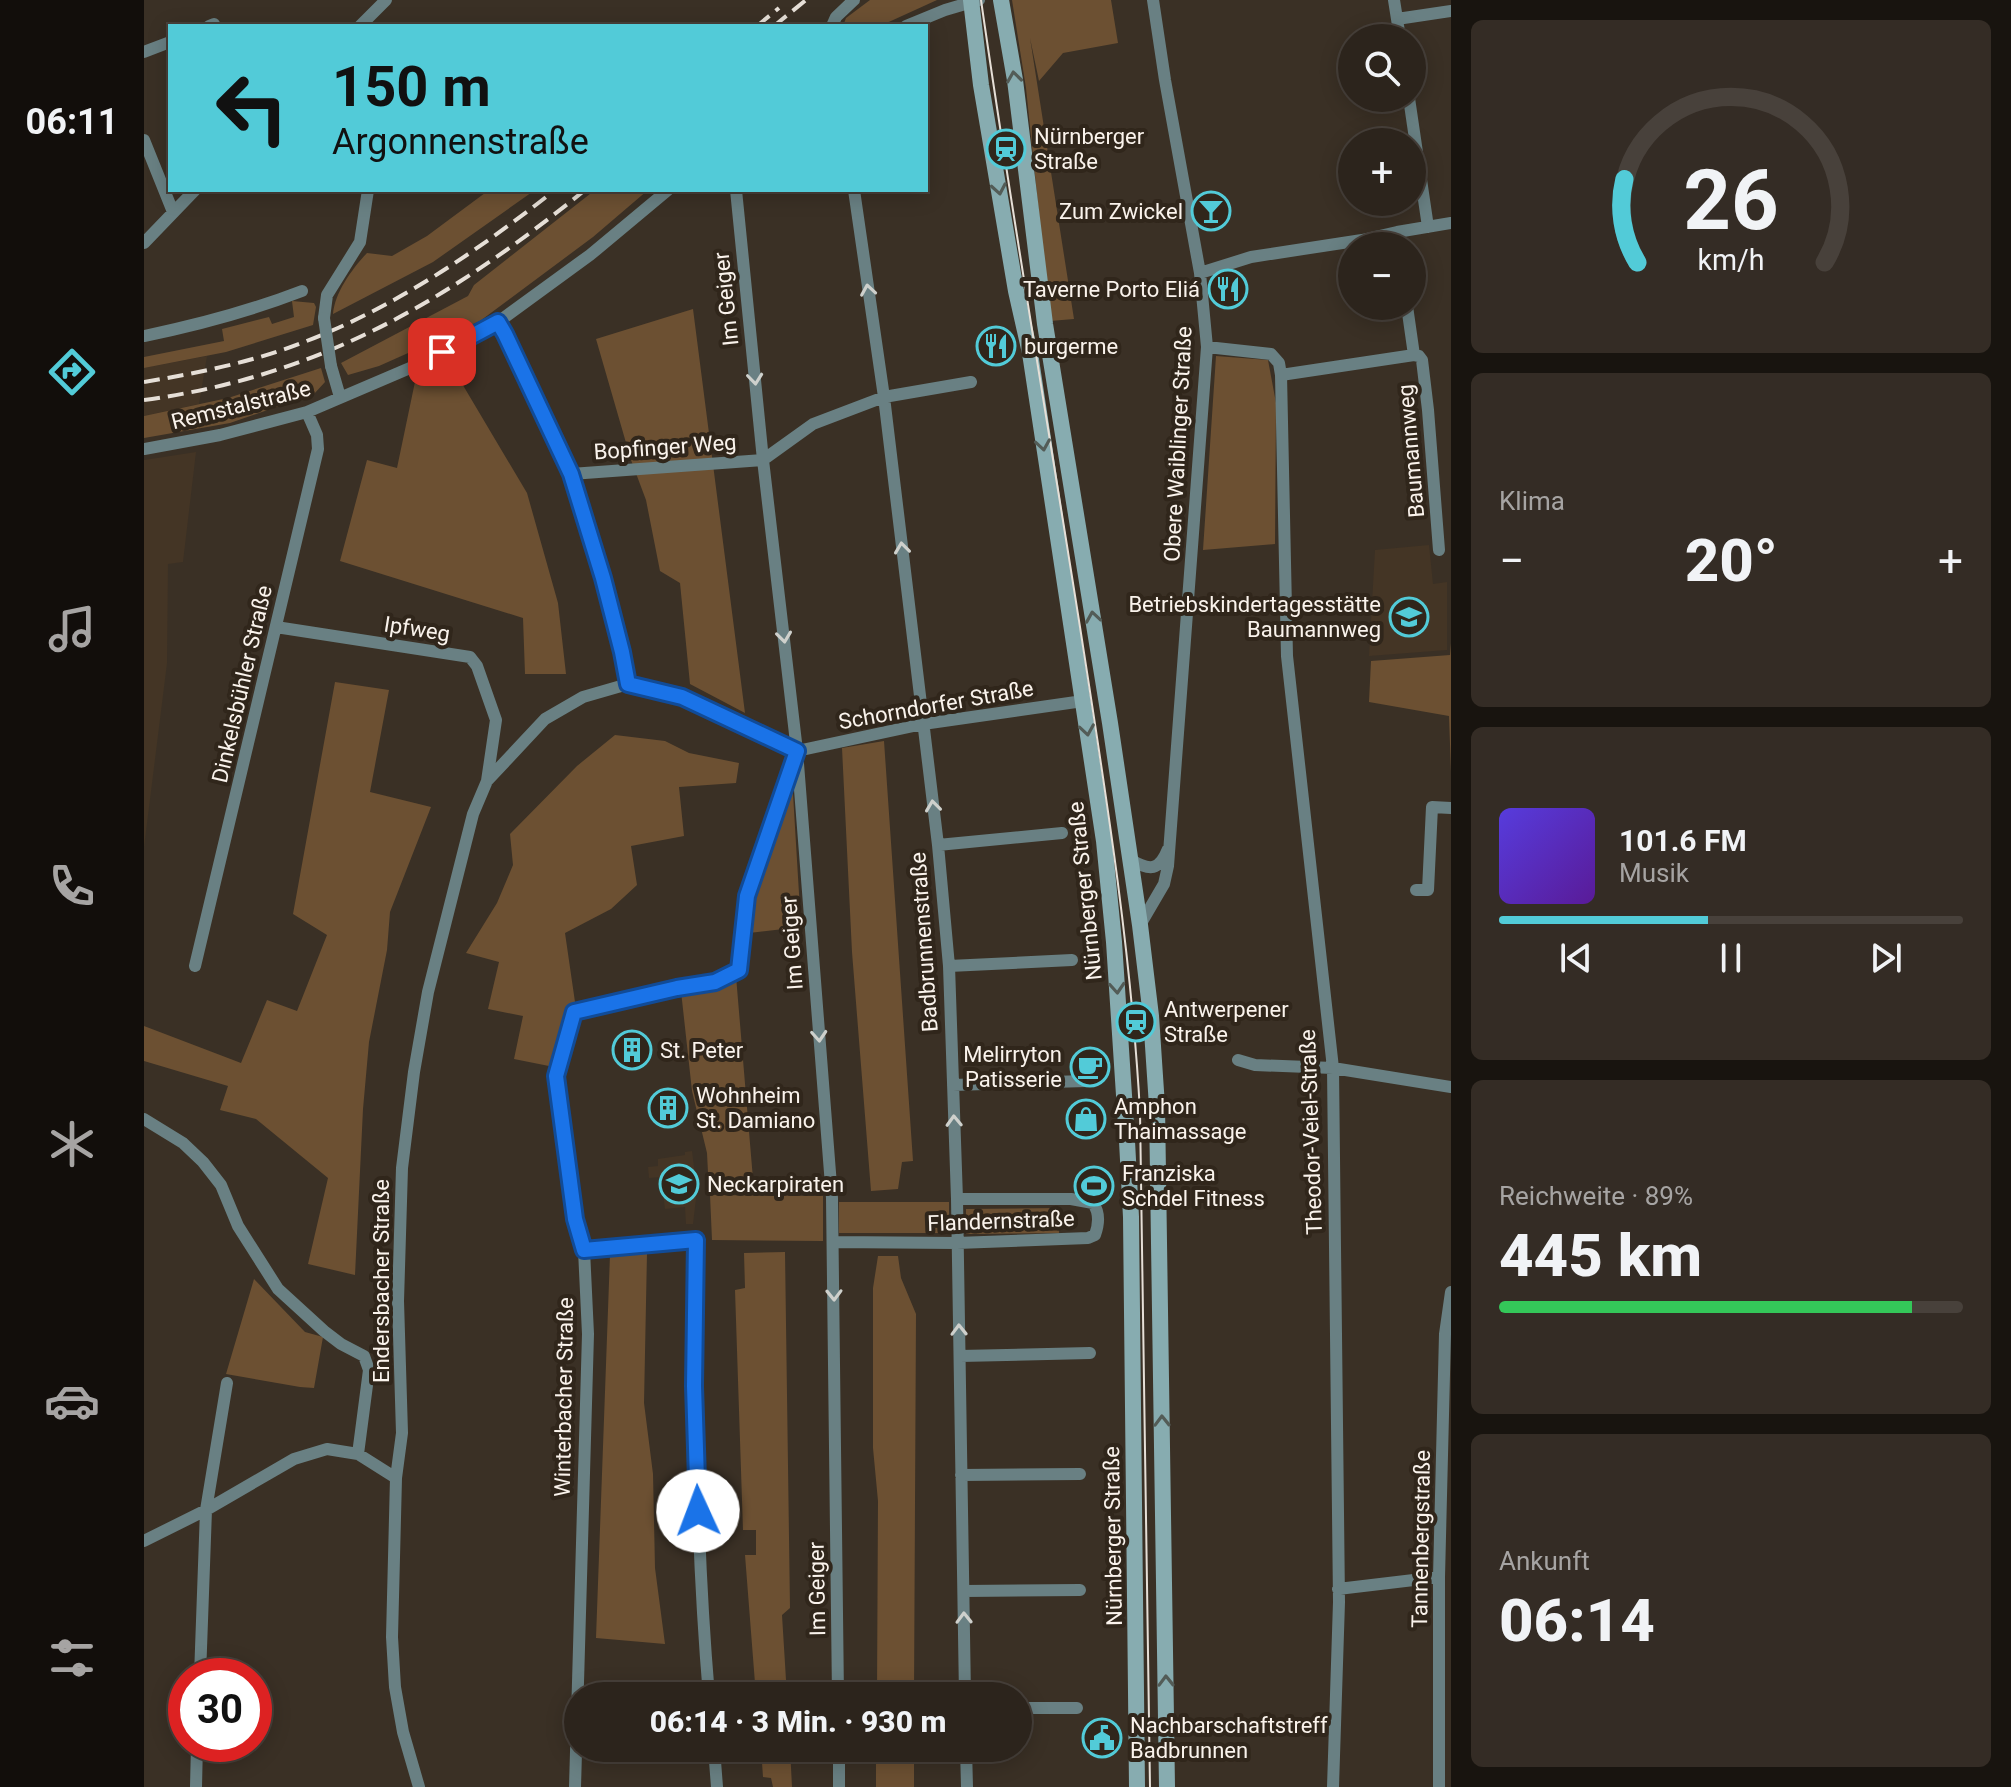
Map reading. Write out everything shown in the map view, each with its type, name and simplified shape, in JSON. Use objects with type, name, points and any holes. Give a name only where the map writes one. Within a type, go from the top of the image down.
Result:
[{"type":"main road","name":"Nürnberger Straße","points":[[1001,0],[1015,80],[1045,324],[1131,860],[1151,1016],[1157,1106],[1167,1787]]},
{"type":"main road","name":"Nürnberger Straße","points":[[974,1],[981,85],[1016,291],[1030,353],[1104,841],[1114,942],[1127,1141],[1132,1303],[1137,1787]]},
{"type":"street","points":[[362,24],[386,0]]},
{"type":"street","points":[[833,24],[854,0]]},
{"type":"street","name":"Obere Waiblinger Straße","points":[[1140,925],[1164,884],[1169,846],[1207,347],[1200,273],[1153,0]]},
{"type":"street","points":[[1394,0],[1398,24]]},
{"type":"street","points":[[911,24],[974,1]]},
{"type":"street","points":[[1397,19],[1451,11]]},
{"type":"street","points":[[371,15],[378,24]]},
{"type":"street","points":[[144,52],[168,43]]},
{"type":"street","points":[[1411,112],[1428,227]]},
{"type":"street","points":[[144,140],[173,212]]},
{"type":"street","points":[[144,243],[193,192]]},
{"type":"street","points":[[340,397],[331,366],[324,318],[327,295],[360,242],[368,192]]},
{"type":"street","name":"Remstalstraße","points":[[144,449],[220,435],[307,412],[417,365],[498,322],[590,255],[666,192]]},
{"type":"street","name":"Im Geiger","points":[[736,192],[797,751],[832,1198],[838,1682]]},
{"type":"street","name":"Badbrunnenstraße","points":[[854,192],[884,397],[938,845],[949,966],[957,1199],[965,1682]]},
{"type":"street","points":[[1397,232],[1451,223]]},
{"type":"street","points":[[1200,273],[1251,257],[1338,244]]},
{"type":"street","points":[[144,336],[239,314],[302,291]]},
{"type":"street","name":"Baumannweg","points":[[1409,320],[1414,355],[1422,360],[1427,397],[1439,550]]},
{"type":"street","points":[[498,322],[571,474],[603,578],[628,684]]},
{"type":"street","points":[[1207,347],[1271,354],[1279,363],[1281,375],[1414,355]]},
{"type":"street","name":"Theodor-Veiel-Straße","points":[[1281,375],[1287,656],[1333,1068],[1338,1589],[1333,1787]]},
{"type":"street","points":[[763,460],[813,424],[884,397],[971,382]]},
{"type":"street","name":"Dinkelsbühler Straße","points":[[195,966],[318,449],[317,435],[307,412]]},
{"type":"street","name":"Bopfinger Weg","points":[[571,474],[763,460]]},
{"type":"street","name":"Ipfweg","points":[[276,627],[470,657],[477,666],[496,720],[487,781]]},
{"type":"street","points":[[487,781],[545,719],[583,697],[628,684],[682,697],[797,751]]},
{"type":"street","name":"Schorndorfer Straße","points":[[797,751],[923,724],[1083,701]]},
{"type":"street","name":"Winterbacher Straße","points":[[575,1787],[588,1334],[584,1250],[575,1219],[556,1076],[574,1012],[715,982],[739,970],[747,896],[797,751]]},
{"type":"street","name":"Endersbacher Straße","points":[[419,1787],[403,1732],[394,1675],[392,1623],[396,1478],[402,1433],[398,1301],[402,1168],[428,992],[473,814],[487,781]]},
{"type":"street","points":[[1416,890],[1428,890],[1432,807],[1451,808]]},
{"type":"street","points":[[938,845],[1062,833]]},
{"type":"street","points":[[1131,860],[1144,868],[1157,866],[1169,846]]},
{"type":"street","points":[[949,966],[1072,960]]},
{"type":"street","points":[[1238,1060],[1255,1065],[1333,1068],[1451,1087]]},
{"type":"street","points":[[953,1085],[1086,1081]]},
{"type":"street","points":[[144,1119],[183,1143],[203,1162],[221,1185],[238,1226],[278,1289],[332,1337],[364,1356],[369,1370],[358,1454]]},
{"type":"street","name":"Flandernstraße","points":[[833,1242],[957,1243],[1088,1238],[1095,1235],[1098,1228],[1099,1216],[1093,1203],[1071,1199],[957,1199]]},
{"type":"street","points":[[584,1250],[696,1240],[694,1386],[701,1606],[708,1682]]},
{"type":"street","name":"Tannenbergstraße","points":[[1439,1787],[1439,1577],[1445,1334],[1451,1292]]},
{"type":"street","points":[[960,1356],[1090,1353]]},
{"type":"street","points":[[201,1658],[206,1510],[227,1383]]},
{"type":"street","points":[[144,1541],[206,1510],[294,1459],[327,1449],[358,1454],[396,1478]]},
{"type":"street","points":[[961,1475],[1080,1474]]},
{"type":"street","points":[[1338,1589],[1439,1577]]},
{"type":"street","points":[[964,1591],[1080,1590]]},
{"type":"street","points":[[1032,1708],[1077,1708]]},
{"type":"street","points":[[196,1787],[197,1762]]},
{"type":"street","points":[[715,1762],[717,1787]]},
{"type":"street","points":[[839,1762],[839,1787]]},
{"type":"street","points":[[966,1762],[967,1787]]},
{"type":"shaded area","points":[[870,0],[937,0],[884,24],[844,24],[846,18]]},
{"type":"shaded area","points":[[1012,0],[1111,0],[1118,43],[1063,53],[1039,81],[1030,38],[1074,319],[1050,321],[1026,88]]},
{"type":"shaded area","points":[[486,192],[532,192],[433,262],[333,314],[345,281],[367,253],[392,256],[427,236]]},
{"type":"shaded area","points":[[592,192],[646,192],[593,237],[480,321],[379,366],[348,375],[341,363],[468,296],[474,285]]},
{"type":"shaded area","points":[[292,301],[314,303],[313,325],[226,352],[144,368],[144,357],[224,341],[222,329],[269,317],[272,324],[294,317]]},
{"type":"shaded area","points":[[693,309],[745,713],[690,684],[680,583],[660,571],[646,500],[631,460],[596,339]]},
{"type":"shaded area","points":[[207,356],[199,404],[144,416],[144,368]]},
{"type":"shaded area","points":[[1216,356],[1268,360],[1276,403],[1275,544],[1203,550]]},
{"type":"shaded area","points":[[448,360],[527,493],[558,603],[566,674],[525,674],[523,618],[340,561],[367,460],[397,468],[416,377]]},
{"type":"shaded area","points":[[321,368],[325,382],[314,394],[230,423],[144,438],[144,416],[228,398]]},
{"type":"shaded area","points":[[196,452],[183,562],[168,564],[167,663],[144,847],[144,460]]},
{"type":"shaded area","name":"Betriebskindertagesstätte Baumannweg","points":[[1429,545],[1433,584],[1447,582],[1447,650],[1369,656],[1375,550]]},
{"type":"shaded area","points":[[1451,643],[1451,772],[1449,716],[1369,702],[1371,661],[1450,655]]},
{"type":"shaded area","points":[[335,682],[389,690],[370,792],[431,807],[390,912],[387,950],[369,1042],[355,1275],[308,1264],[328,1178],[256,1119],[220,1110],[228,1086],[144,1061],[144,1026],[241,1063],[267,1000],[297,1011],[327,935],[293,914]]},
{"type":"shaded area","points":[[615,735],[665,741],[689,753],[739,763],[736,783],[679,787],[684,836],[631,846],[637,885],[611,909],[565,933],[575,1002],[549,1066],[514,1059],[523,1016],[488,1009],[499,962],[466,953],[497,903],[513,865],[510,834],[577,766]]},
{"type":"shaded area","points":[[884,741],[913,1161],[902,1162],[898,1189],[871,1191],[852,952],[842,748]]},
{"type":"shaded area","points":[[792,777],[801,927],[749,933],[754,894]]},
{"type":"shaded area","points":[[736,976],[754,1191],[709,1192],[707,1153],[692,1091],[681,991]]},
{"type":"shaded area","name":"Neckarpiraten","points":[[692,1151],[697,1190],[693,1224],[686,1224],[685,1207],[665,1209],[661,1177],[649,1178],[648,1167],[658,1166],[658,1159]]},
{"type":"shaded area","points":[[710,1195],[823,1196],[823,1241],[712,1240]]},
{"type":"shaded area","points":[[839,1202],[949,1202],[949,1233],[839,1233]]},
{"type":"shaded area","points":[[1058,1208],[1059,1233],[966,1234],[966,1209]]},
{"type":"shaded area","points":[[785,1252],[790,1608],[782,1615],[786,1682],[755,1682],[745,1555],[756,1555],[756,1530],[743,1530],[735,1290],[745,1288],[744,1253]]},
{"type":"shaded area","points":[[647,1253],[644,1403],[653,1474],[655,1568],[665,1644],[596,1638],[610,1255]]},
{"type":"shaded area","points":[[878,1256],[898,1256],[901,1278],[916,1314],[914,1682],[877,1682],[878,1501],[873,1448],[873,1288]]},
{"type":"shaded area","points":[[254,1279],[305,1332],[323,1337],[314,1388],[226,1374]]},
{"type":"shaded area","points":[[762,1762],[791,1762],[792,1787],[773,1787],[771,1778],[763,1777]]},
{"type":"shaded area","points":[[876,1762],[914,1762],[914,1787],[876,1787]]},
{"type":"tram line","points":[[981,0],[1099,748],[1136,1051],[1140,1112],[1150,1787]]},
{"type":"railway","points":[[776,24],[806,0]]},
{"type":"railway","points":[[759,24],[779,8]]},
{"type":"railway","points":[[144,382],[245,361],[338,328],[436,275],[552,192]]},
{"type":"railway","points":[[144,400],[208,389],[268,373],[380,327],[484,266],[582,192]]},
{"type":"place","name":"Nürnberger Straße","points":[[1006,149]]},
{"type":"place","name":"Zum Zwickel","points":[[1211,211]]},
{"type":"place","name":"Taverne Porto Eliá","points":[[1228,289]]},
{"type":"place","name":"burgerme","points":[[996,346]]},
{"type":"place","name":"Betriebskindertagesstätte Baumannweg","points":[[1409,617]]},
{"type":"place","name":"Antwerpener Straße","points":[[1136,1022]]},
{"type":"place","name":"St. Peter","points":[[632,1050]]},
{"type":"place","name":"Melirryton Patisserie","points":[[1090,1067]]},
{"type":"place","name":"Wohnheim St. Damiano","points":[[668,1108]]},
{"type":"place","name":"Amphon Thaimassage","points":[[1086,1119]]},
{"type":"place","name":"Neckarpiraten","points":[[679,1184]]},
{"type":"place","name":"Franziska Schdel Fitness","points":[[1094,1186]]},
{"type":"place","name":"Nachbarschaftstreff Badbrunnen","points":[[1102,1738]]},
{"type":"route","points":[[442,352],[498,322],[505,334],[571,474],[603,578],[628,684],[682,697],[797,751],[747,896],[739,970],[715,982],[574,1012],[556,1076],[575,1219],[584,1250],[696,1240],[694,1386],[698,1511]]}]
